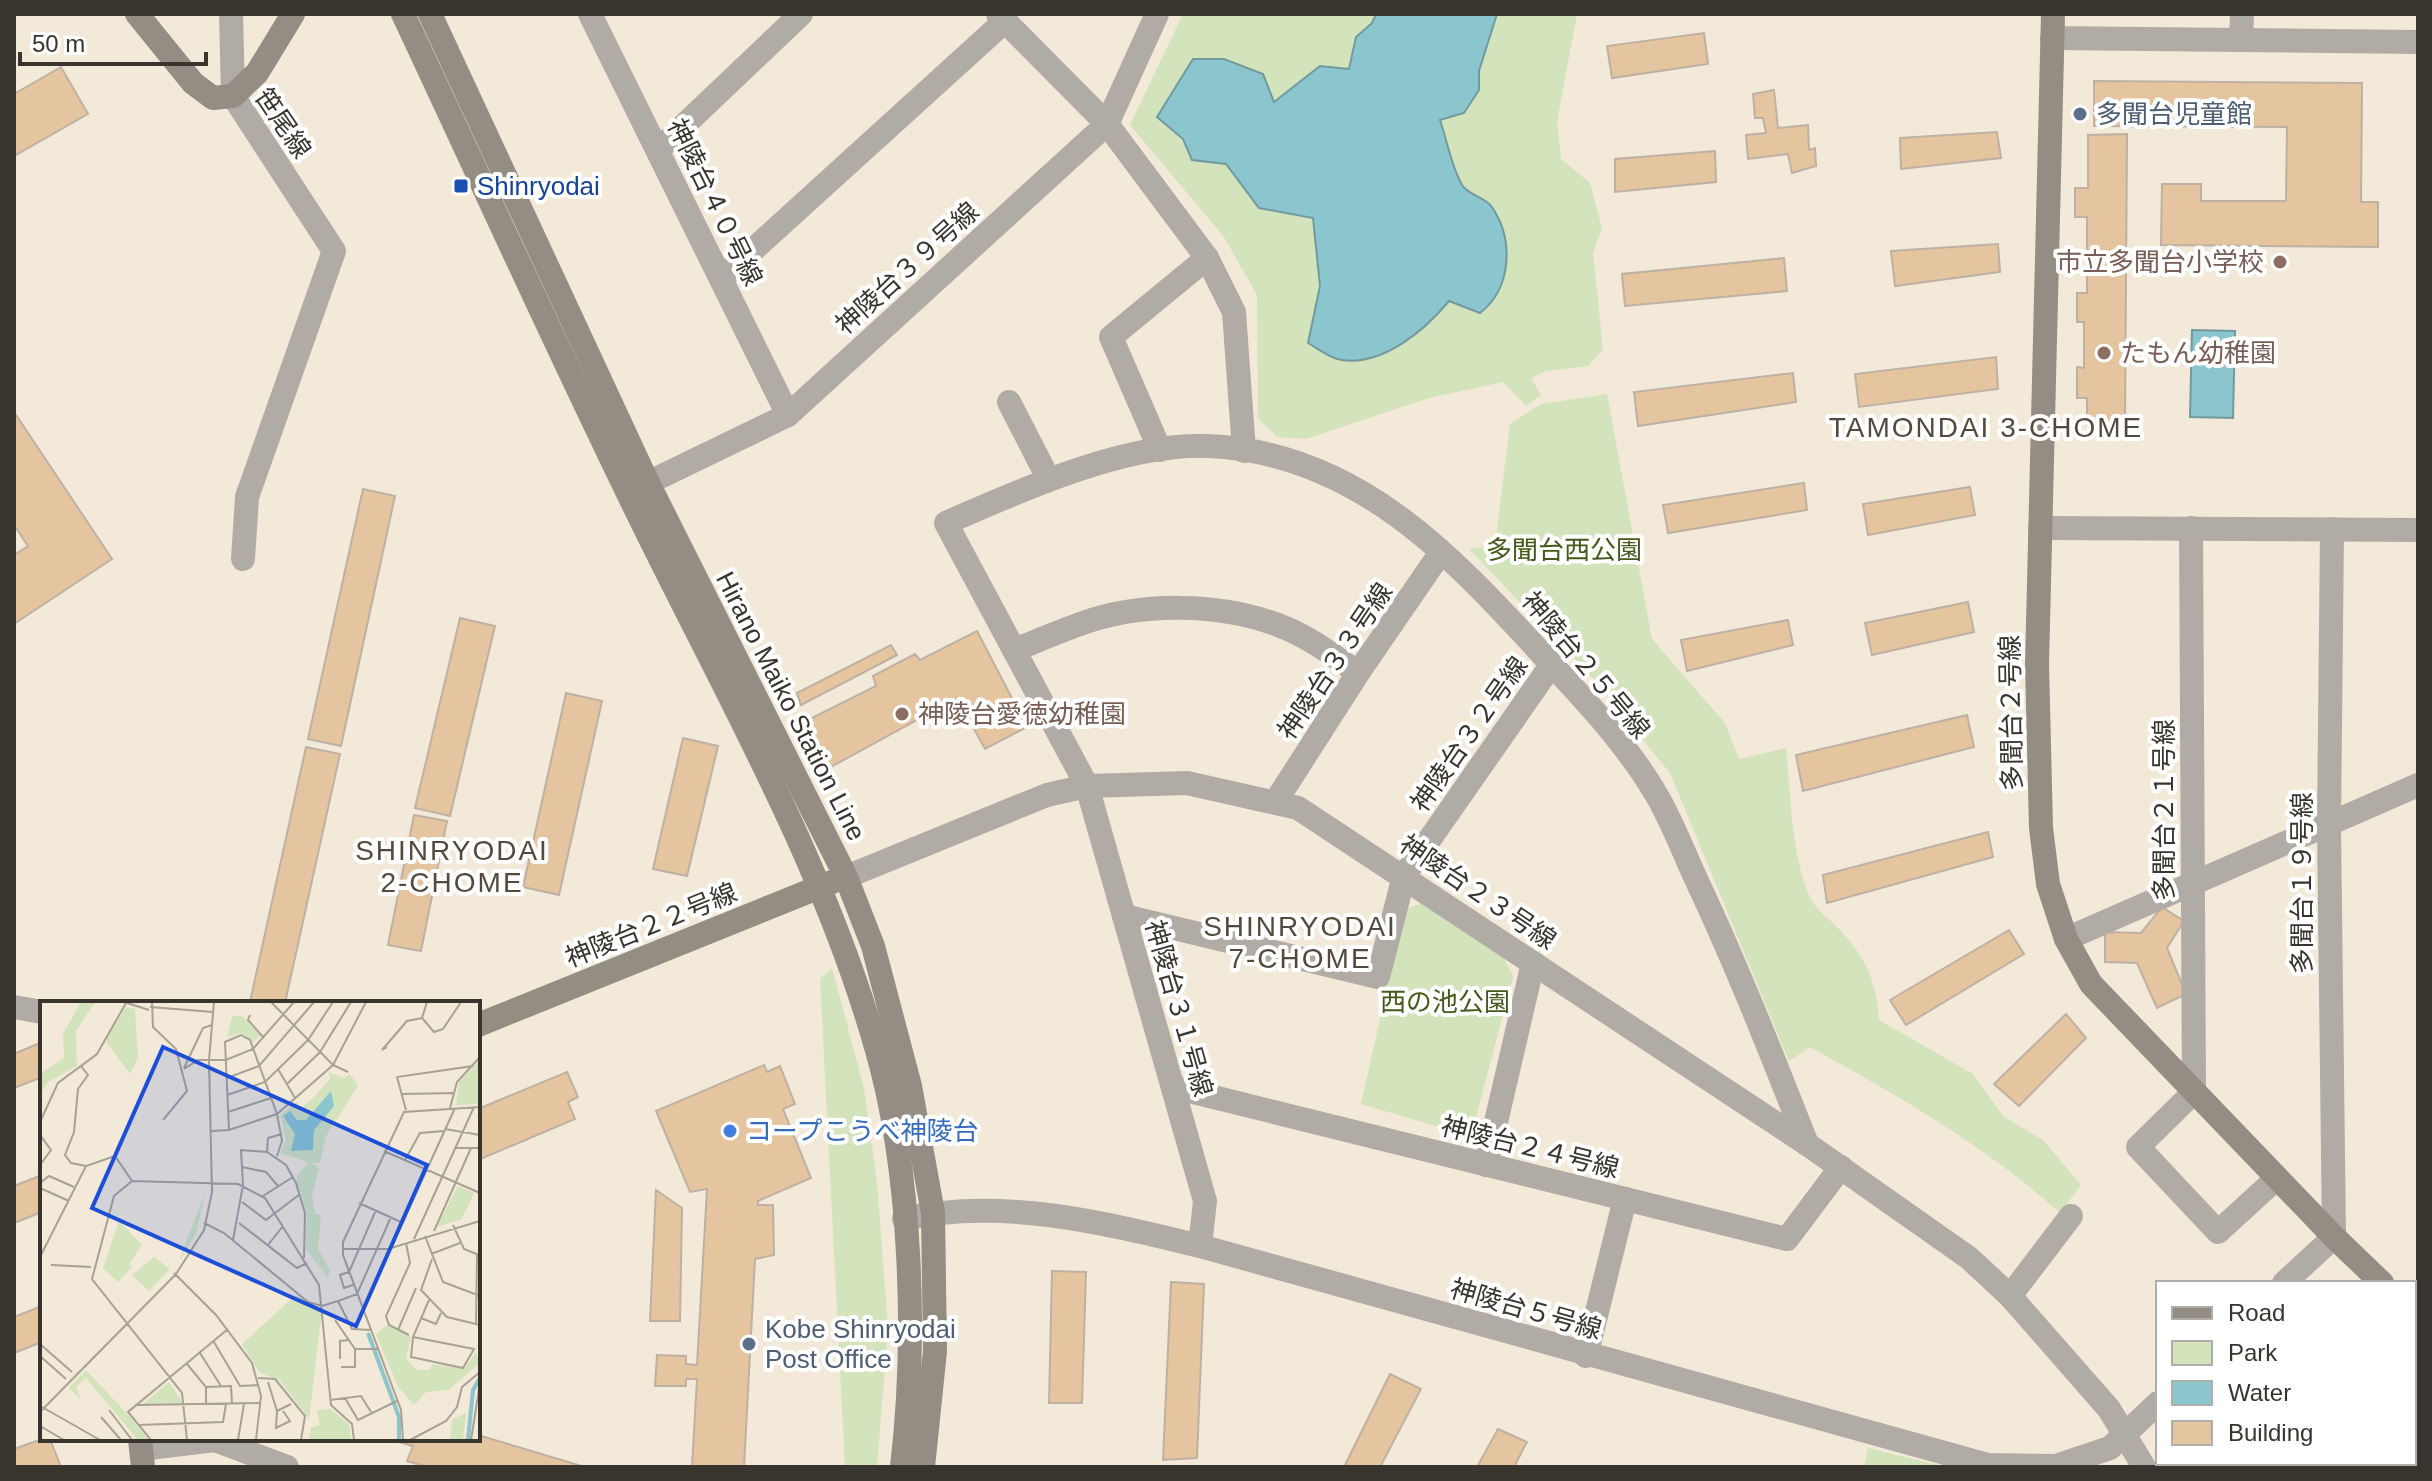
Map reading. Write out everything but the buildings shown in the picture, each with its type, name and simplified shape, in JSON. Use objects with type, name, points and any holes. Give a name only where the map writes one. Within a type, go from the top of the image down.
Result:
[{"type":"main road","name":"笹尾線","points":[[137,14],[193,83],[213,98],[233,96]]},
{"type":"main road","points":[[233,96],[257,73],[293,14]]},
{"type":"main road","name":"Hirano Maiko Station Line","points":[[403,14],[637,487],[846,877],[873,946],[906,1072],[933,1213],[935,1351],[923,1467]]},
{"type":"main road","name":"Hirano Maiko Station Line","points":[[430,14],[637,487],[820,887],[877,1049],[904,1219],[910,1400],[902,1467]]},
{"type":"main road","name":"多聞台２号線","points":[[2052,26],[2037,664],[2041,828],[2048,884],[2066,939],[2091,984],[2380,1281]]},
{"type":"main road","name":"神陵台２２号線","points":[[480,1024],[846,877]]},
{"type":"street","points":[[231,14],[233,96]]},
{"type":"street","points":[[658,150],[801,14]]},
{"type":"street","name":"神陵台３９号線","points":[[637,487],[788,415],[1107,124],[1157,14]]},
{"type":"street","points":[[2241,40],[2242,14]]},
{"type":"street","name":"神陵台４０号線","points":[[592,15],[788,415]]},
{"type":"street","points":[[721,279],[1002,17],[1107,124],[1207,258],[1234,312],[1244,451]]},
{"type":"street","points":[[2052,26],[2241,40],[2418,42]]},
{"type":"street","name":"笹尾線","points":[[233,96],[334,251],[247,497],[243,559]]},
{"type":"street","points":[[1160,450],[1111,337],[1207,258]]},
{"type":"street","points":[[1009,402],[1048,478]]},
{"type":"street","name":"神陵台２５号線","points":[[946,523],[1048,478],[1160,450],[1207,446],[1294,460],[1345,481],[1403,518],[1485,590],[1588,702],[1656,794],[1763,1031],[1807,1144]]},
{"type":"street","name":"神陵台３１号線","points":[[946,523],[1087,786],[1205,1201],[1200,1246]]},
{"type":"street","points":[[2040,528],[2418,530]]},
{"type":"street","name":"多聞台２１号線","points":[[2191,528],[2194,1092]]},
{"type":"street","name":"多聞台１９号線","points":[[2332,529],[2329,826],[2334,1237]]},
{"type":"street","name":"神陵台３３号線","points":[[1276,801],[1441,552]]},
{"type":"street","points":[[1014,650],[1086,622],[1154,608],[1218,611],[1278,625],[1317,644],[1358,673]]},
{"type":"street","name":"神陵台３２号線","points":[[1404,876],[1552,664]]},
{"type":"street","name":"神陵台２３号線","points":[[846,877],[1047,795],[1087,786],[1187,783],[1298,808],[1807,1144],[1969,1258],[2010,1296],[2109,1409],[2144,1467]]},
{"type":"street","points":[[2066,939],[2418,785]]},
{"type":"street","points":[[1124,916],[1378,977],[1404,876]]},
{"type":"street","points":[[1486,1165],[1533,963]]},
{"type":"street","points":[[14,1007],[40,1012]]},
{"type":"street","name":"神陵台２４号線","points":[[1173,1087],[1787,1239],[1841,1167]]},
{"type":"street","points":[[2194,1092],[2138,1147],[2218,1232],[2277,1178]]},
{"type":"street","points":[[1586,1356],[1625,1199]]},
{"type":"street","name":"神陵台５号線","points":[[904,1219],[933,1213],[1002,1213],[1103,1222],[1200,1246],[1586,1356],[1988,1465],[2056,1466],[2110,1448],[2156,1405]]},
{"type":"street","points":[[2010,1296],[2071,1216]]},
{"type":"street","points":[[2286,1281],[2334,1237]]},
{"type":"street","points":[[142,1452],[209,1441]]},
{"type":"street","points":[[218,1441],[287,1467]]},
{"type":"green space","points":[[1183,14],[1577,14],[1557,121],[1561,159],[1590,183],[1602,228],[1593,253],[1603,349],[1588,366],[1546,371],[1531,378],[1541,395],[1526,406],[1503,382],[1429,398],[1306,439],[1277,437],[1258,418],[1257,295],[1224,237],[1130,125]]},
{"type":"green space","name":"多聞台西公園","points":[[1607,394],[1652,639],[1725,723],[1739,759],[1786,748],[1793,826],[1805,885],[1814,904],[1847,937],[1862,958],[1876,993],[1879,1020],[1973,1074],[2003,1116],[2044,1141],[2081,1185],[2060,1213],[2002,1165],[1908,1103],[1843,1065],[1810,1047],[1789,1061],[1670,773],[1589,674],[1469,549],[1495,546],[1510,424],[1541,404]]},
{"type":"green space","name":"西の池公園","points":[[1423,903],[1504,958],[1513,976],[1474,1125],[1456,1132],[1361,1104],[1405,909]]},
{"type":"green space","points":[[832,968],[864,1088],[877,1182],[888,1327],[877,1467],[845,1467],[820,979]]},
{"type":"green space","points":[[1868,1448],[1946,1467],[1864,1467]]},
{"type":"water","points":[[1376,14],[1497,14],[1479,71],[1479,90],[1464,113],[1440,120],[1462,185],[1489,204],[1499,220],[1504,234],[1506,263],[1498,291],[1480,313],[1449,301],[1415,334],[1388,352],[1357,360],[1342,360],[1308,343],[1320,286],[1313,218],[1259,208],[1226,164],[1192,160],[1183,139],[1157,117],[1193,59],[1224,59],[1263,74],[1274,102],[1320,66],[1349,69],[1356,37],[1372,23]]},
{"type":"water","points":[[2192,330],[2235,331],[2233,418],[2190,417]]},
{"type":"place","name":"多聞台児童館","points":[[2080,114]]},
{"type":"place","name":"Shinryodai","points":[[461,186]]},
{"type":"place","name":"市立多聞台小学校","points":[[2280,262]]},
{"type":"place","name":"たもん幼稚園","points":[[2104,353]]},
{"type":"place","name":"神陵台愛徳幼稚園","points":[[902,714]]},
{"type":"place","name":"コープこうべ神陵台","points":[[730,1131]]},
{"type":"place","name":"Kobe Shinryodai Post Office","points":[[749,1344]]},
{"type":"district","name":"TAMONDAI 3-CHOME","points":[[1986,427]]},
{"type":"district","name":"SHINRYODAI 2-CHOME","points":[[452,866]]},
{"type":"district","name":"SHINRYODAI 7-CHOME","points":[[1300,942]]}]
